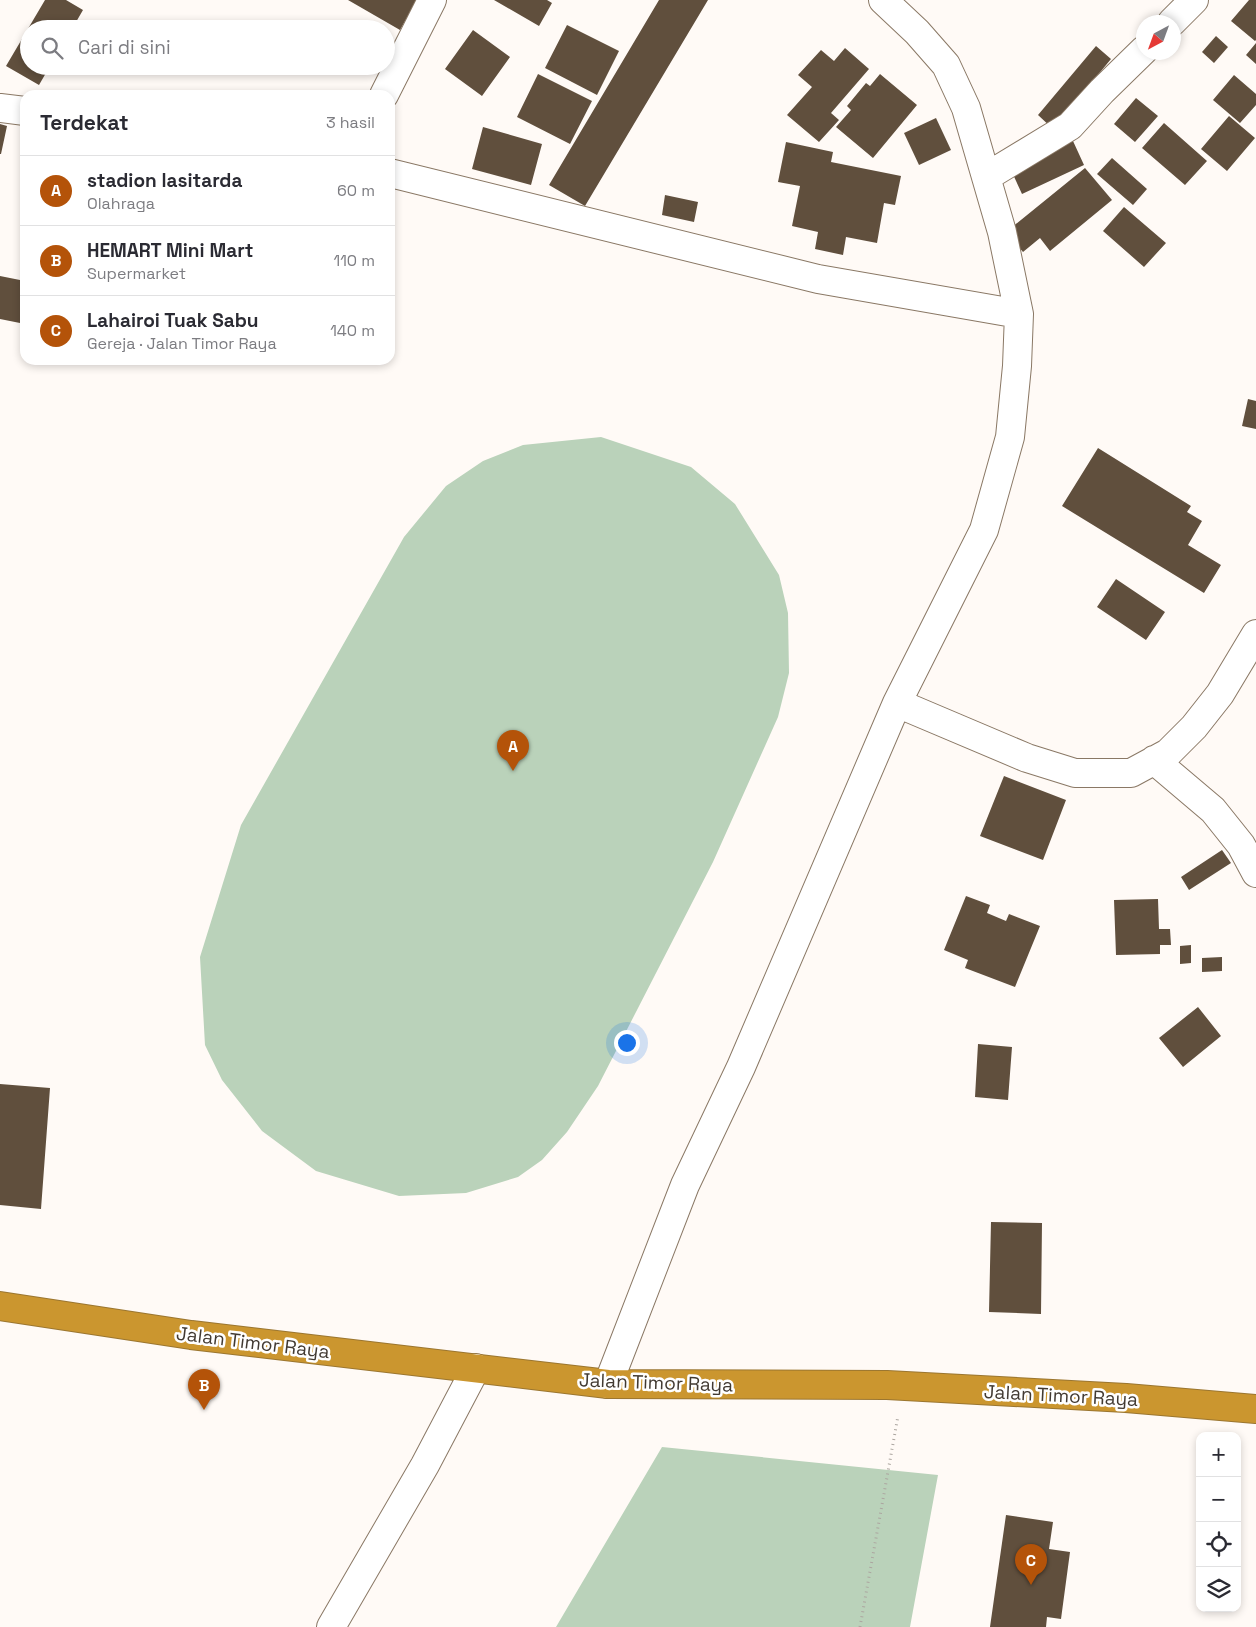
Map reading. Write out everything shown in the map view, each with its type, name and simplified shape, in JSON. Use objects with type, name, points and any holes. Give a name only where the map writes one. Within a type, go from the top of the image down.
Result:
[{"type":"highway","name":"Jalan Timor Raya","points":[[0,1306],[190,1336],[608,1384],[903,1386],[1116,1397],[1256,1409]]},
{"type":"street","points":[[395,73],[432,0]]},
{"type":"street","points":[[608,1384],[685,1185],[741,1067],[897,703],[984,530],[1010,437],[1017,366],[1019,314],[1002,232],[966,108],[946,65],[917,32],[883,0]]},
{"type":"street","points":[[1179,15],[1194,0]]},
{"type":"street","points":[[986,177],[1070,126],[1136,58]]},
{"type":"street","points":[[387,90],[394,75]]},
{"type":"street","points":[[0,108],[20,110]]},
{"type":"street","points":[[395,174],[818,279],[1019,314]]},
{"type":"street","points":[[897,703],[1027,758],[1075,774],[1131,773],[1168,753],[1194,727],[1220,694],[1256,634]]},
{"type":"street","points":[[1154,760],[1213,810],[1241,845],[1256,873]]},
{"type":"street","points":[[330,1627],[425,1465],[476,1368]]},
{"type":"path","points":[[860,1627],[903,1386]]},
{"type":"green space","points":[[601,437],[691,467],[735,504],[779,575],[788,613],[789,673],[778,717],[713,862],[598,1086],[567,1132],[542,1160],[518,1177],[466,1193],[399,1196],[316,1171],[262,1131],[222,1080],[205,1045],[200,957],[241,825],[404,537],[446,486],[483,461],[523,445]]},
{"type":"green space","points":[[662,1447],[938,1475],[910,1627],[556,1627]]},
{"type":"building","points":[[45,0],[66,0],[83,10],[77,20],[33,20]]},
{"type":"building","points":[[348,0],[417,0],[400,30],[395,27],[395,20],[383,20]]},
{"type":"building","points":[[494,0],[547,0],[552,3],[539,26]]},
{"type":"building","points":[[659,0],[708,0],[585,206],[549,185]]},
{"type":"building","points":[[1249,0],[1256,0],[1255,41],[1231,21]]},
{"type":"building","points":[[567,25],[619,51],[597,95],[545,68]]},
{"type":"building","points":[[473,30],[510,57],[482,96],[445,69]]},
{"type":"building","points":[[1216,36],[1228,47],[1214,63],[1202,52]]},
{"type":"building","points":[[20,42],[20,74],[6,66]]},
{"type":"building","points":[[1256,43],[1256,64],[1246,55]]},
{"type":"building","points":[[1096,46],[1111,59],[1053,129],[1038,115]]},
{"type":"building","points":[[845,48],[869,69],[831,113],[839,120],[819,142],[787,115],[812,87],[798,75],[821,50],[834,61]]},
{"type":"building","points":[[538,74],[592,101],[570,144],[517,117]]},
{"type":"building","points":[[880,74],[917,105],[873,158],[836,127],[851,110],[847,106],[866,83],[870,86]]},
{"type":"building","points":[[22,75],[45,75],[39,85]]},
{"type":"building","points":[[1234,75],[1256,94],[1256,105],[1240,123],[1213,100]]},
{"type":"building","points":[[1136,98],[1158,116],[1135,142],[1114,124]]},
{"type":"building","points":[[1229,116],[1255,138],[1227,171],[1201,149]]},
{"type":"building","points":[[936,118],[951,150],[919,165],[904,133]]},
{"type":"building","points":[[1164,123],[1207,161],[1185,185],[1142,148]]},
{"type":"building","points":[[0,124],[7,126],[1,154],[0,154]]},
{"type":"building","points":[[483,127],[542,144],[531,185],[472,169]]},
{"type":"building","points":[[1073,141],[1084,165],[1022,194],[1011,170]]},
{"type":"building","points":[[786,142],[833,152],[831,162],[901,176],[895,205],[884,203],[877,243],[846,237],[843,255],[815,249],[818,232],[792,226],[800,186],[778,182]]},
{"type":"building","points":[[1112,158],[1147,189],[1133,205],[1097,174]]},
{"type":"building","points":[[1085,168],[1112,200],[1050,251],[1040,238],[1023,252],[1006,232]]},
{"type":"building","points":[[665,195],[698,202],[694,222],[662,215]]},
{"type":"building","points":[[1124,207],[1166,243],[1144,267],[1103,231]]},
{"type":"building","points":[[0,276],[20,280],[20,323],[0,319]]},
{"type":"building","points":[[1248,399],[1256,401],[1256,429],[1242,426]]},
{"type":"building","points":[[1098,448],[1191,506],[1187,512],[1202,521],[1188,545],[1221,565],[1204,593],[1062,506]]},
{"type":"building","points":[[1116,579],[1165,612],[1146,640],[1097,607]]},
{"type":"building","points":[[1004,776],[1066,800],[1043,860],[980,836]]},
{"type":"building","points":[[1222,850],[1231,863],[1189,890],[1181,877]]},
{"type":"building","points":[[966,896],[990,905],[987,913],[1006,921],[1009,914],[1040,926],[1015,987],[965,968],[968,960],[944,950]]},
{"type":"building","points":[[1158,899],[1159,929],[1170,929],[1171,945],[1160,945],[1160,954],[1116,955],[1114,900]]},
{"type":"building","points":[[1191,945],[1191,963],[1180,964],[1180,946]]},
{"type":"building","points":[[1222,957],[1222,971],[1202,972],[1202,958]]},
{"type":"building","points":[[1198,1007],[1221,1036],[1183,1067],[1159,1038]]},
{"type":"building","points":[[978,1044],[1012,1047],[1008,1100],[975,1097]]},
{"type":"building","points":[[0,1084],[50,1088],[41,1209],[0,1205]]},
{"type":"building","points":[[991,1222],[1042,1223],[1041,1314],[989,1312]]},
{"type":"building","points":[[1006,1515],[1053,1522],[1049,1549],[1070,1552],[1061,1619],[1047,1617],[1046,1627],[990,1627]]},
{"type":"place","name":"stadion lasitarda","points":[[513,771]]},
{"type":"place","name":"HEMART Mini Mart","points":[[204,1410]]},
{"type":"place","name":"Lahairoi Tuak Sabu","points":[[1031,1585]]}]
